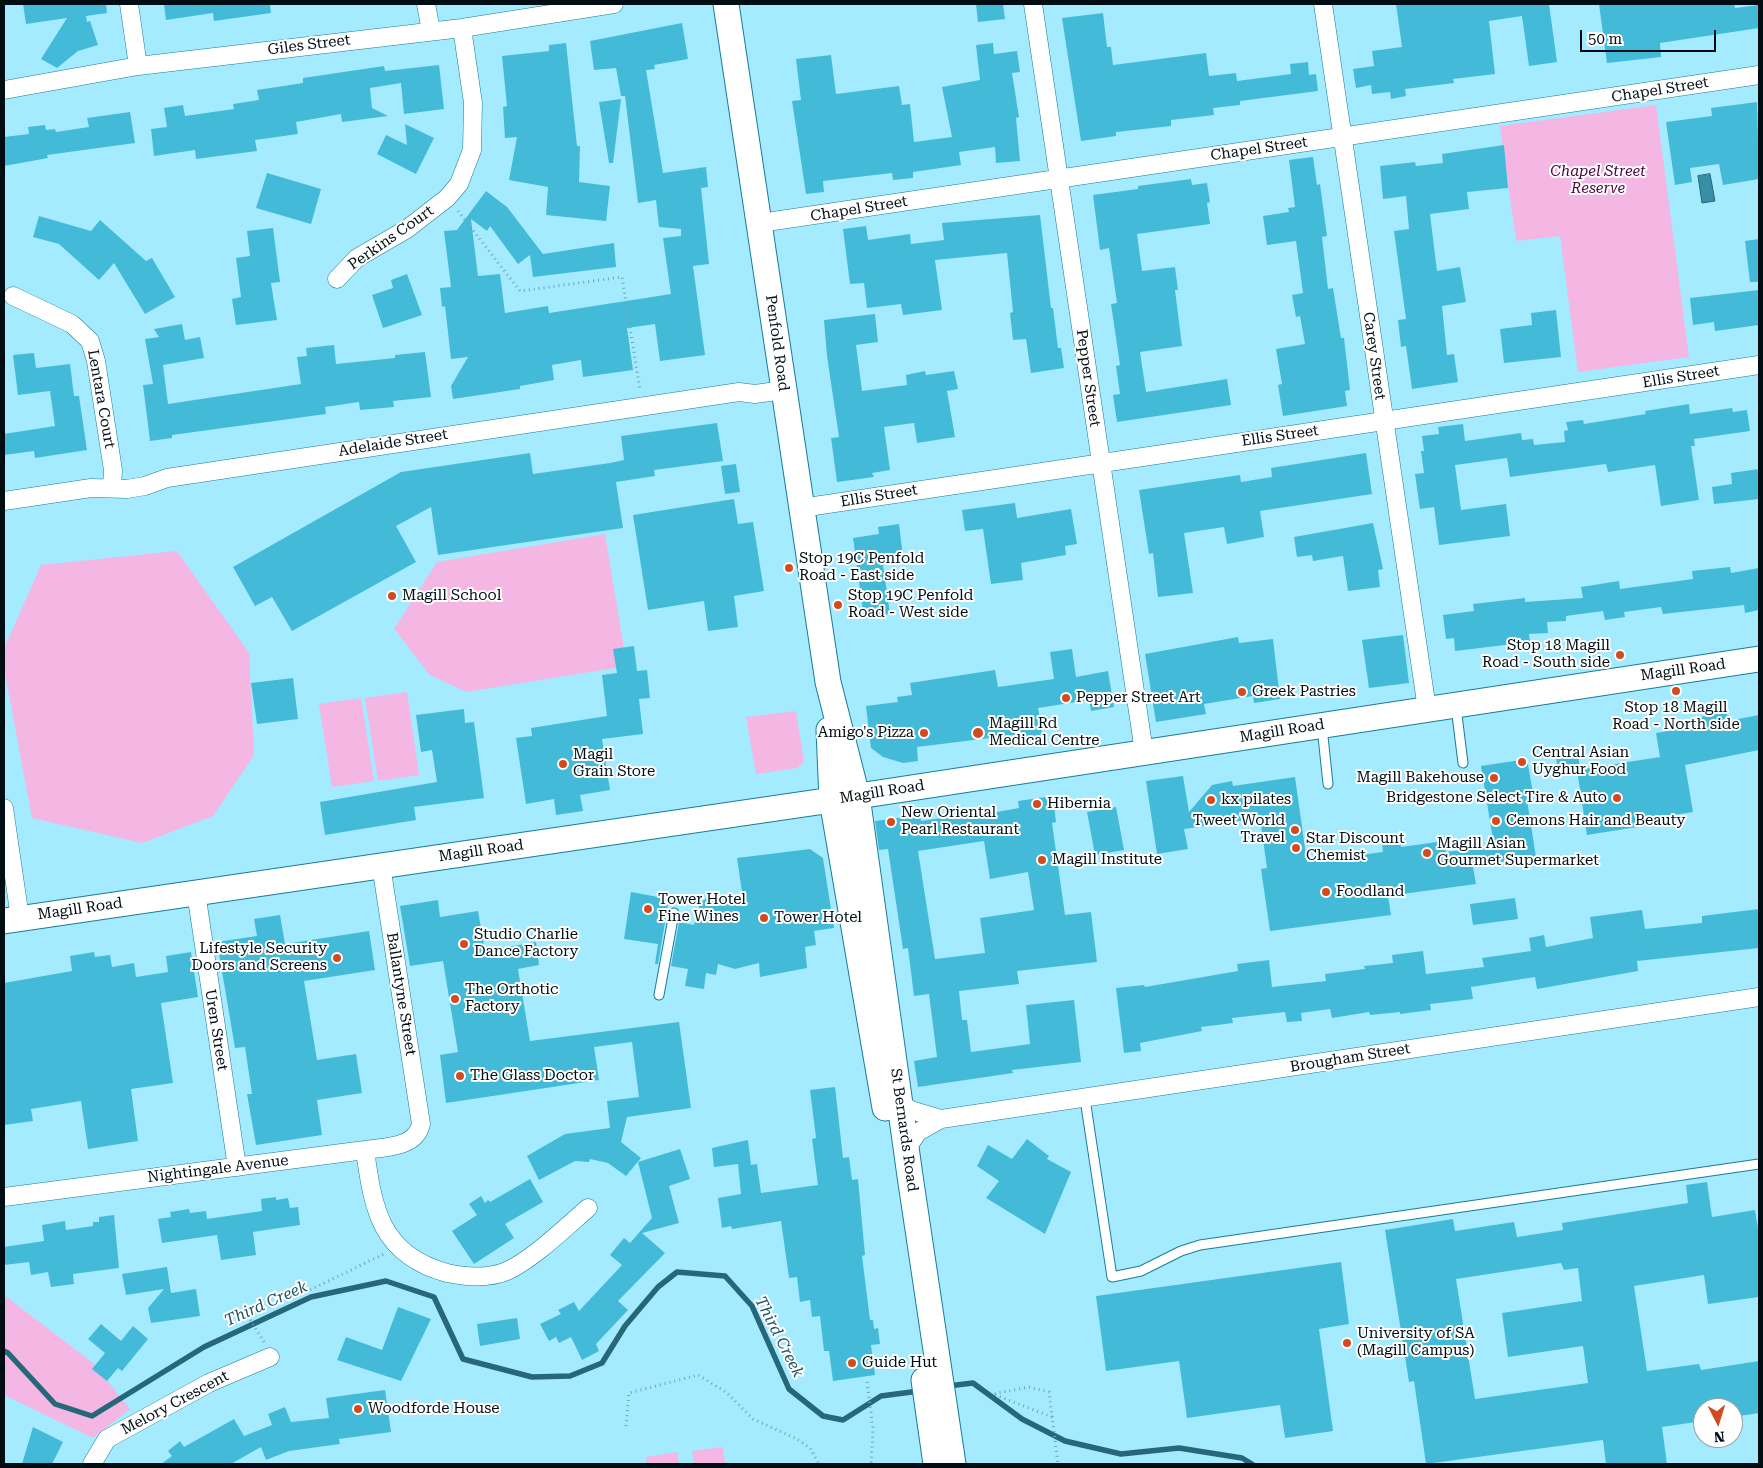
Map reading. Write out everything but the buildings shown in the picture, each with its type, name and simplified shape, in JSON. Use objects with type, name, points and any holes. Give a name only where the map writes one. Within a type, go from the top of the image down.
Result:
[{"type":"main road","name":"Penfold Road","points":[[726,4],[828,682],[857,796]]},
{"type":"main road","name":"Magill Road","points":[[12,919],[832,800],[1759,659]]},
{"type":"main road","name":"Penfold Road","points":[[828,682],[832,800]]},
{"type":"main road","name":"St Bernards Road","points":[[857,796],[907,1148],[943,1453]]},
{"type":"main road","name":"St Bernards Road","points":[[832,800],[938,1416]]},
{"type":"street","points":[[129,4],[138,66]]},
{"type":"street","points":[[426,4],[431,31]]},
{"type":"street","name":"Giles Street","points":[[4,90],[138,66],[462,28],[614,4]]},
{"type":"street","name":"Pepper Street","points":[[1034,4],[1144,752]]},
{"type":"street","name":"Carey Street","points":[[1323,4],[1427,709]]},
{"type":"street","name":"Perkins Court","points":[[337,279],[357,258],[407,229],[447,198],[459,184],[472,150],[473,103],[462,28]]},
{"type":"street","name":"Chapel Street","points":[[760,223],[1759,75]]},
{"type":"street","name":"Lentara Court","points":[[13,296],[72,324],[90,340],[96,361],[113,470],[112,487]]},
{"type":"street","name":"Ellis Street","points":[[801,508],[1759,365]]},
{"type":"street","name":"Adelaide Street","points":[[4,501],[91,488],[112,487],[127,489],[145,486],[167,478],[642,406],[739,392],[755,394],[784,390]]},
{"type":"street","points":[[4,808],[12,919]]},
{"type":"street","name":"Ballantyne Street","points":[[381,865],[421,1124]]},
{"type":"street","name":"Uren Street","points":[[196,892],[237,1167]]},
{"type":"street","name":"Brougham Street","points":[[907,1148],[918,1132],[941,1119],[1759,997]]},
{"type":"street","name":"Brougham Street","points":[[901,1104],[911,1110],[941,1119]]},
{"type":"street","name":"Nightingale Avenue","points":[[4,1197],[403,1144],[420,1132],[421,1124]]},
{"type":"street","points":[[365,1150],[371,1194],[386,1232],[398,1248],[426,1267],[468,1278],[506,1271],[550,1241],[588,1208]]},
{"type":"street","name":"Melory Crescent","points":[[92,1464],[107,1439],[209,1383],[270,1357]]},
{"type":"lane","points":[[1455,704],[1463,763]]},
{"type":"lane","points":[[1322,725],[1328,784]]},
{"type":"lane","points":[[659,995],[674,913]]},
{"type":"lane","points":[[1084,1099],[1112,1277],[1141,1271],[1181,1251],[1200,1245],[1759,1164]]},
{"type":"path","points":[[447,198],[520,291],[622,277],[642,406]]},
{"type":"path","points":[[259,1330],[248,1315],[314,1288],[398,1248]]},
{"type":"path","points":[[626,1426],[629,1393],[698,1375],[726,1392],[753,1419],[804,1443],[810,1448],[820,1464]]},
{"type":"path","points":[[867,1382],[872,1428],[871,1464]]},
{"type":"path","points":[[1052,1417],[993,1394],[1029,1387],[1049,1392],[1058,1464]]},
{"type":"green space","name":"Chapel Street Reserve","points":[[1656,105],[1689,357],[1578,372],[1560,236],[1516,241],[1500,126]]},
{"type":"green space","points":[[605,534],[627,666],[466,692],[430,675],[394,629],[437,562]]},
{"type":"green space","points":[[177,551],[249,653],[254,755],[213,816],[142,843],[32,818],[4,668],[4,649],[41,565]]},
{"type":"green space","points":[[407,692],[419,775],[378,781],[365,698]]},
{"type":"green space","points":[[361,698],[374,781],[332,787],[319,704]]},
{"type":"green space","points":[[796,711],[804,762],[797,768],[756,774],[746,717]]},
{"type":"green space","points":[[4,1295],[93,1363],[130,1409],[93,1438],[4,1395]]},
{"type":"green space","points":[[723,1447],[725,1464],[694,1464],[692,1451]]},
{"type":"green space","points":[[677,1452],[679,1464],[647,1464],[646,1457]]},
{"type":"water","points":[[1710,174],[1715,201],[1702,203],[1698,176]]},
{"type":"waterway","name":"Third Creek","points":[[4,1351],[55,1404],[92,1416],[204,1347],[311,1297],[386,1281],[434,1297],[463,1359],[532,1377],[570,1376],[602,1363],[625,1326],[658,1287],[677,1272],[725,1276],[752,1306],[789,1389],[823,1416],[843,1420],[881,1396],[919,1391]]},
{"type":"waterway","name":"Third Creek","points":[[948,1386],[973,1383],[1022,1419],[1065,1441],[1121,1454],[1179,1448],[1242,1458],[1252,1464]]},
{"type":"place","name":"Stop 19C Penfold Road - East side","points":[[789,568]]},
{"type":"place","name":"Magill School","points":[[392,596]]},
{"type":"place","name":"Stop 19C Penfold Road - West side","points":[[838,605]]},
{"type":"place","name":"Stop 18 Magill Road - South side","points":[[1620,655]]},
{"type":"place","name":"Stop 18 Magill Road - North side","points":[[1676,691]]},
{"type":"place","name":"Greek Pastries","points":[[1242,692]]},
{"type":"place","name":"Pepper Street Art","points":[[1066,698]]},
{"type":"place","name":"Amigo's Pizza","points":[[924,733]]},
{"type":"place","name":"Magill Rd Medical Centre","points":[[978,733]]},
{"type":"place","name":"Central Asian Uyghur Food","points":[[1522,762]]},
{"type":"place","name":"Magil Grain Store","points":[[563,764]]},
{"type":"place","name":"Magill Bakehouse","points":[[1494,778]]},
{"type":"place","name":"Bridgestone Select Tire & Auto","points":[[1617,798]]},
{"type":"place","name":"kx pilates","points":[[1211,800]]},
{"type":"place","name":"Hibernia","points":[[1037,804]]},
{"type":"place","name":"Cemons Hair and Beauty","points":[[1496,821]]},
{"type":"place","name":"New Oriental Pearl Restaurant","points":[[891,822]]},
{"type":"place","name":"Tweet World Travel","points":[[1295,830]]},
{"type":"place","name":"Star Discount Chemist","points":[[1296,848]]},
{"type":"place","name":"Magill Asian Gourmet Supermarket","points":[[1427,853]]},
{"type":"place","name":"Magill Institute","points":[[1042,860]]},
{"type":"place","name":"Foodland","points":[[1326,892]]},
{"type":"place","name":"Tower Hotel Fine Wines","points":[[648,909]]},
{"type":"place","name":"Tower Hotel","points":[[764,918]]},
{"type":"place","name":"Studio Charlie Dance Factory","points":[[464,944]]},
{"type":"place","name":"Lifestyle Security Doors and Screens","points":[[337,958]]},
{"type":"place","name":"The Orthotic Factory","points":[[455,999]]},
{"type":"place","name":"The Glass Doctor","points":[[460,1076]]},
{"type":"place","name":"University of SA (Magill Campus)","points":[[1347,1343]]},
{"type":"place","name":"Guide Hut","points":[[852,1363]]},
{"type":"place","name":"Woodforde House","points":[[358,1409]]}]
